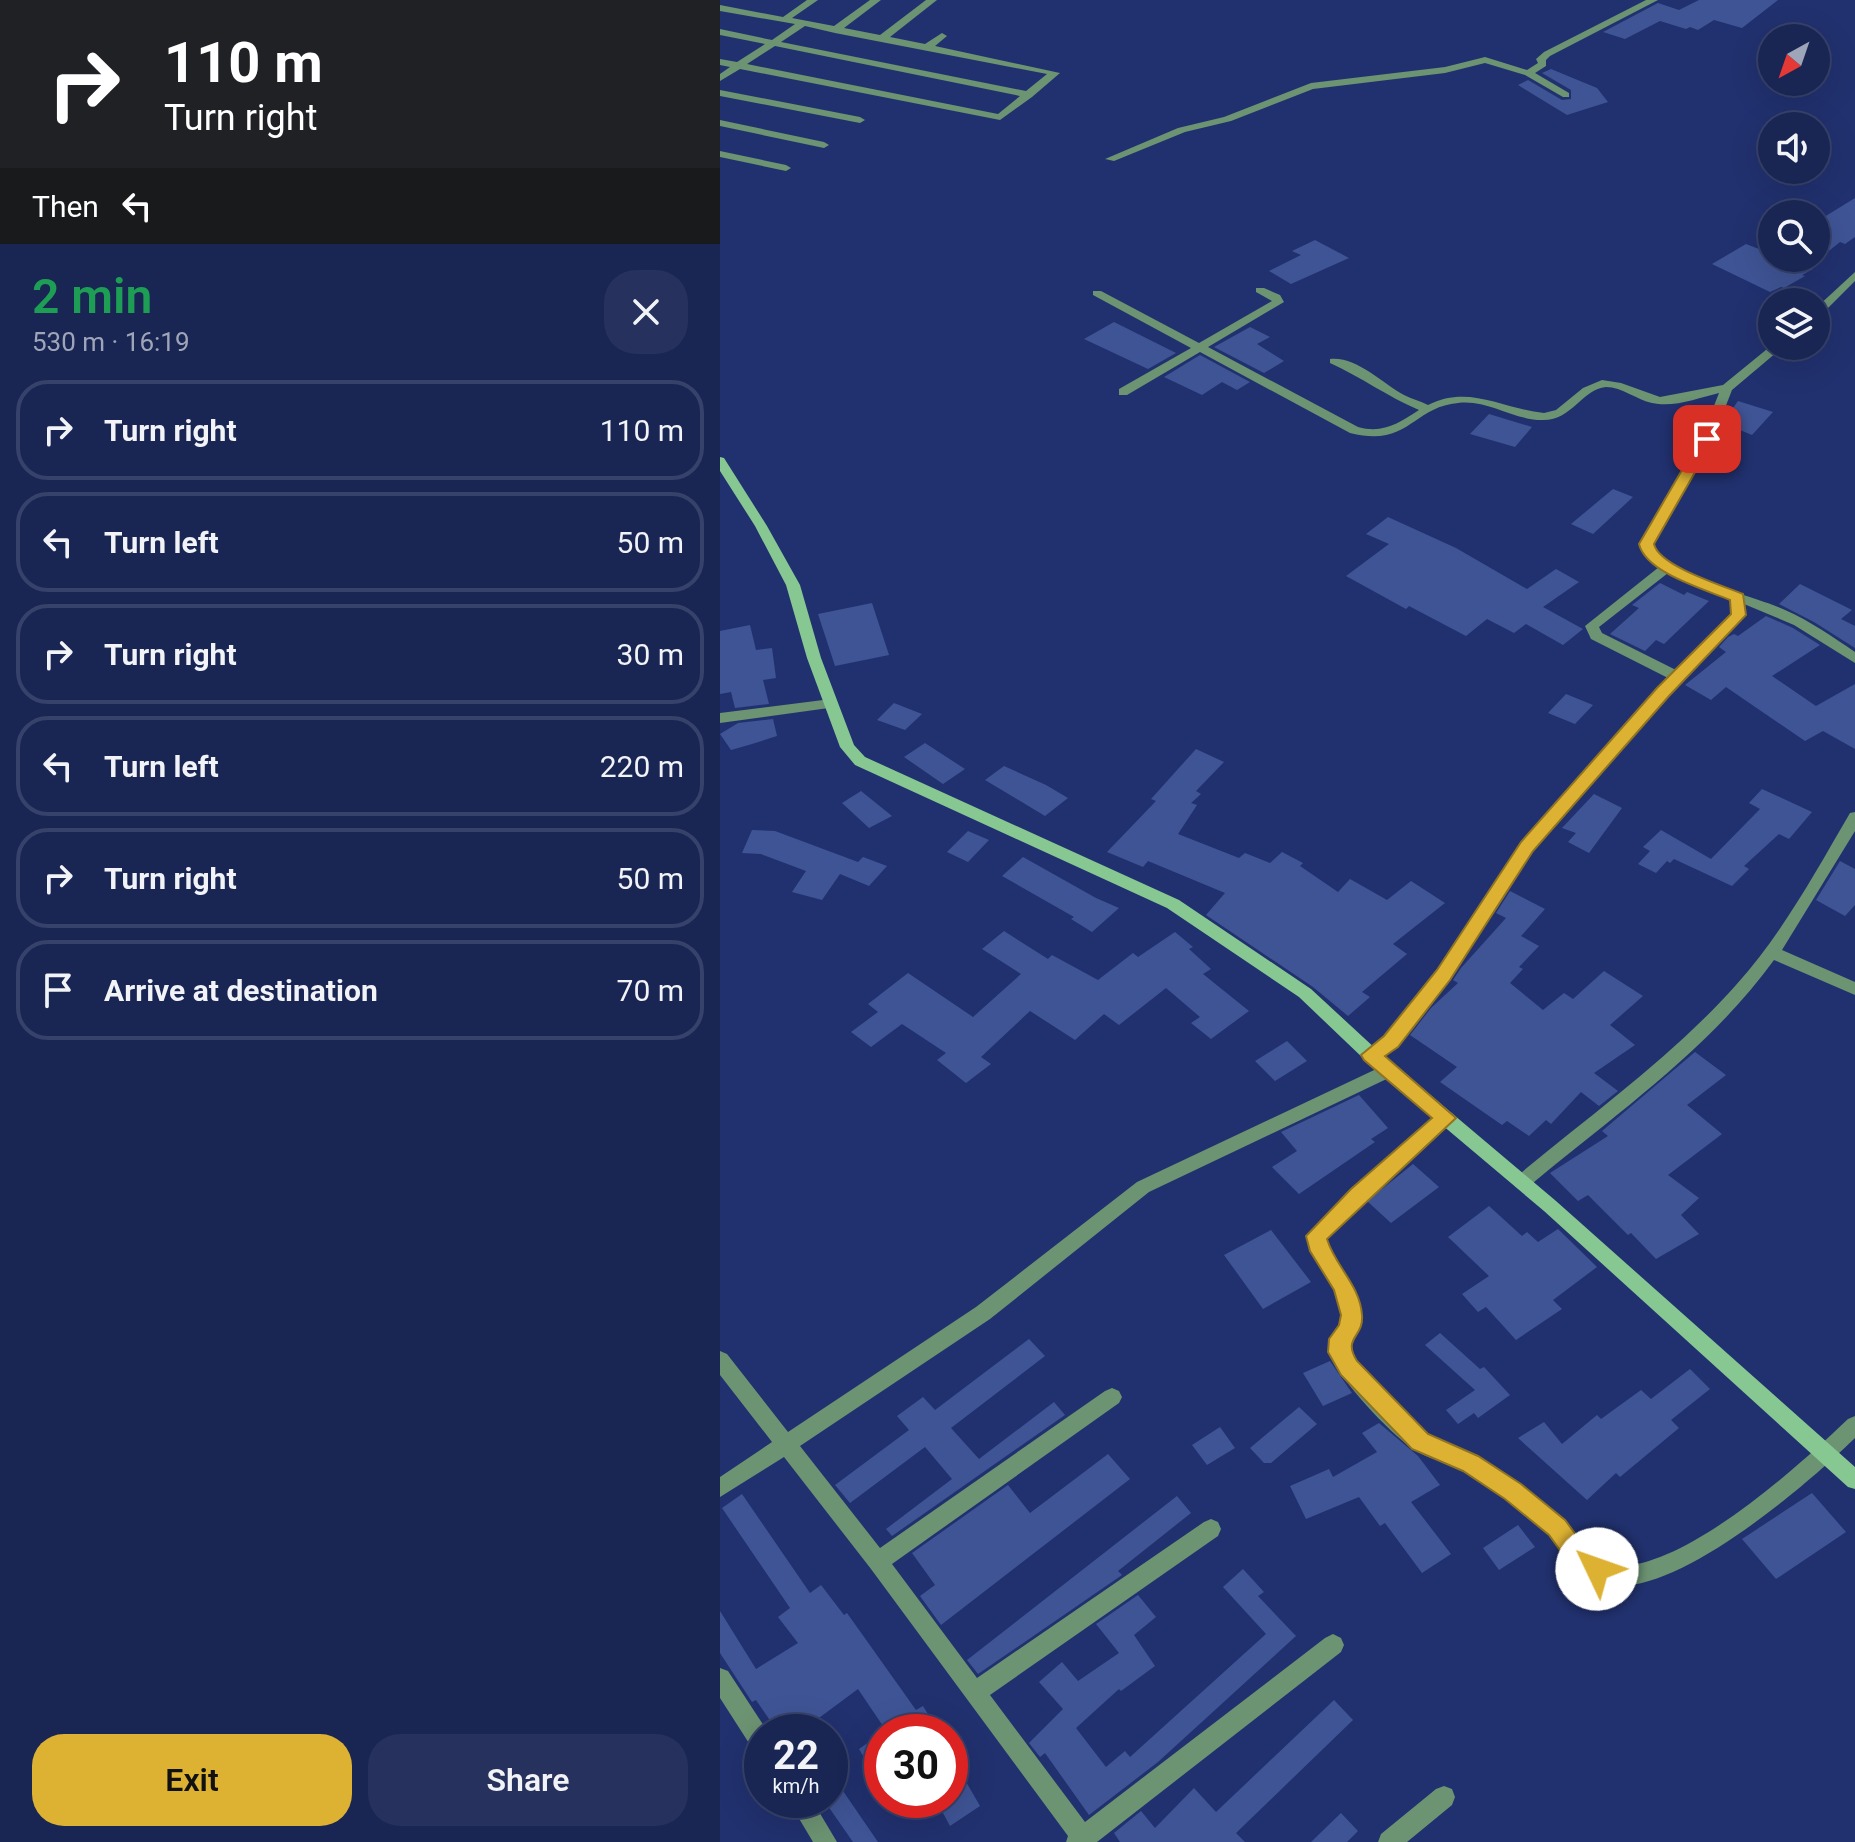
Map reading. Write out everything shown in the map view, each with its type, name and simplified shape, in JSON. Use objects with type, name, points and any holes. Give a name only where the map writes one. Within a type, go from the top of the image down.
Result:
[{"type":"street","points":[[738,11],[756,0]]},
{"type":"street","points":[[784,20],[813,0]]},
{"type":"street","points":[[835,30],[876,0]]},
{"type":"street","points":[[881,39],[932,0]]},
{"type":"street","points":[[1528,73],[1543,64],[1541,59],[1547,54],[1653,0]]},
{"type":"street","points":[[720,8],[1055,73],[1005,116],[992,117],[720,62]]},
{"type":"street","points":[[720,78],[803,23]]},
{"type":"street","points":[[720,32],[1029,95]]},
{"type":"street","points":[[927,47],[940,37],[998,60]]},
{"type":"street","points":[[1110,159],[1182,130],[1227,119],[1311,86],[1445,70],[1485,60],[1528,73],[1566,95]]},
{"type":"street","points":[[720,93],[860,120]]},
{"type":"street","points":[[720,123],[824,145]]},
{"type":"street","points":[[720,154],[786,168]]},
{"type":"street","points":[[1830,300],[1855,275]]},
{"type":"street","points":[[1123,392],[1278,302],[1279,299],[1260,290]]},
{"type":"street","points":[[1097,293],[1361,433],[1387,435],[1428,409],[1449,400],[1469,398],[1543,417],[1557,415],[1599,385],[1614,385],[1660,401],[1727,388],[1761,360]]},
{"type":"street","points":[[1334,361],[1360,371],[1399,397],[1428,409]]},
{"type":"street","points":[[1727,388],[1707,439],[1646,544],[1653,559],[1737,597],[1764,604],[1815,630],[1855,659]]},
{"type":"street","points":[[720,461],[793,585],[814,658],[847,747],[860,761],[1173,904],[1305,993],[1371,1055],[1522,1182],[1855,1480]]},
{"type":"street","points":[[1667,567],[1592,626],[1596,636],[1678,677]]},
{"type":"street","points":[[1371,1055],[1391,1042],[1444,975],[1527,847],[1678,677],[1733,623],[1740,607],[1737,597]]},
{"type":"street","points":[[720,718],[831,704]]},
{"type":"street","points":[[1522,1182],[1681,1049],[1726,1007],[1772,952],[1855,817]]},
{"type":"street","points":[[1772,952],[1855,989]]},
{"type":"street","points":[[720,1488],[983,1313],[1143,1187],[1389,1070]]},
{"type":"street","points":[[1446,1118],[1358,1195],[1317,1236],[1317,1245],[1344,1287],[1351,1315],[1349,1328],[1340,1339],[1339,1352],[1369,1391],[1420,1442],[1470,1463],[1513,1491],[1557,1528],[1578,1556],[1616,1576],[1646,1572],[1686,1556],[1827,1455],[1855,1425]]},
{"type":"street","points":[[720,1360],[878,1562],[1082,1840],[1333,1645]]},
{"type":"street","points":[[878,1562],[1112,1397]]},
{"type":"street","points":[[976,1692],[1211,1529]]},
{"type":"street","points":[[720,1679],[744,1716]]},
{"type":"street","points":[[1389,1842],[1444,1797]]},
{"type":"street","points":[[811,1818],[826,1842]]},
{"type":"building","points":[[1699,0],[1778,0],[1742,28],[1714,20],[1698,30],[1686,29],[1660,21],[1625,39],[1603,32],[1658,3],[1679,10]]},
{"type":"building","points":[[1551,69],[1597,88],[1608,102],[1567,115],[1518,85],[1528,80],[1562,100],[1571,99],[1571,90],[1542,73]]},
{"type":"building","points":[[1855,198],[1855,237],[1845,244],[1840,242],[1830,250],[1830,213]]},
{"type":"building","points":[[1315,240],[1349,258],[1291,284],[1269,271],[1301,255],[1292,251]]},
{"type":"building","points":[[1746,244],[1758,249],[1758,272],[1808,272],[1784,288],[1762,288],[1712,264]]},
{"type":"building","points":[[1114,322],[1176,353],[1148,369],[1084,339]]},
{"type":"building","points":[[1250,327],[1270,337],[1257,344],[1284,361],[1264,373],[1214,347]]},
{"type":"building","points":[[1200,355],[1250,382],[1237,390],[1222,382],[1202,395],[1164,377]]},
{"type":"building","points":[[1738,401],[1773,412],[1752,435],[1735,428],[1738,424],[1728,415]]},
{"type":"building","points":[[1489,414],[1532,427],[1515,447],[1470,434]]},
{"type":"building","points":[[1613,489],[1633,497],[1593,534],[1571,524]]},
{"type":"building","points":[[1388,517],[1456,548],[1527,589],[1556,569],[1579,582],[1543,607],[1583,629],[1563,645],[1526,624],[1514,633],[1487,619],[1466,636],[1409,606],[1406,609],[1346,576],[1389,544],[1366,534]]},
{"type":"building","points":[[1660,583],[1684,595],[1687,592],[1709,601],[1664,644],[1656,640],[1645,651],[1610,634],[1639,608],[1632,605]]},
{"type":"building","points":[[1800,584],[1852,610],[1841,619],[1855,626],[1855,648],[1779,604]]},
{"type":"building","points":[[872,603],[889,655],[835,666],[818,614]]},
{"type":"building","points":[[1766,616],[1820,645],[1772,676],[1816,706],[1855,684],[1855,749],[1823,731],[1805,741],[1726,687],[1711,700],[1685,685],[1726,652],[1719,647],[1728,637],[1738,636]]},
{"type":"building","points":[[750,625],[756,650],[772,648],[776,678],[763,680],[769,704],[735,708],[731,692],[720,694],[720,631]]},
{"type":"building","points":[[1566,694],[1593,705],[1575,724],[1548,713]]},
{"type":"building","points":[[894,703],[922,714],[905,730],[877,720]]},
{"type":"building","points":[[773,719],[777,736],[731,750],[720,734],[738,723]]},
{"type":"building","points":[[925,743],[965,769],[943,784],[904,757]]},
{"type":"building","points":[[1196,749],[1224,762],[1196,791],[1201,794],[1191,803],[1197,805],[1178,834],[1239,858],[1245,853],[1270,863],[1282,852],[1303,863],[1300,866],[1338,892],[1350,879],[1387,900],[1411,881],[1445,903],[1393,944],[1407,954],[1362,992],[1370,997],[1348,1016],[1313,987],[1206,915],[1225,893],[1148,861],[1143,867],[1107,852],[1156,801],[1151,799]]},
{"type":"building","points":[[1004,766],[1068,798],[1045,816],[985,780]]},
{"type":"building","points":[[1762,789],[1812,812],[1789,839],[1779,834],[1744,866],[1749,869],[1732,886],[1674,859],[1670,863],[1667,861],[1656,873],[1638,864],[1650,851],[1643,847],[1661,830],[1711,859],[1760,809],[1749,803]]},
{"type":"building","points":[[861,791],[892,816],[869,828],[842,803]]},
{"type":"building","points":[[1594,794],[1622,808],[1589,853],[1568,842],[1576,833],[1562,828]]},
{"type":"building","points":[[752,830],[775,831],[858,862],[863,857],[887,866],[869,886],[840,874],[822,900],[792,892],[806,871],[761,854],[742,853]]},
{"type":"building","points":[[968,831],[989,840],[968,862],[947,852]]},
{"type":"building","points":[[1023,857],[1119,908],[1092,932],[1071,919],[1074,917],[1002,876]]},
{"type":"building","points":[[1840,861],[1855,869],[1855,905],[1845,916],[1816,900]]},
{"type":"building","points":[[1510,891],[1545,909],[1521,936],[1539,946],[1519,967],[1523,969],[1510,983],[1543,1010],[1564,993],[1573,999],[1604,971],[1643,996],[1610,1025],[1635,1045],[1594,1073],[1618,1091],[1599,1106],[1581,1092],[1551,1124],[1546,1120],[1529,1136],[1507,1121],[1502,1125],[1440,1082],[1457,1067],[1410,1035],[1431,1008],[1458,983],[1453,980],[1461,968],[1506,918],[1496,913]]},
{"type":"building","points":[[1004,931],[1048,959],[1052,955],[1098,980],[1133,953],[1138,957],[1175,932],[1193,947],[1189,949],[1211,969],[1203,974],[1249,1011],[1211,1039],[1191,1023],[1200,1017],[1166,988],[1119,1025],[1104,1014],[1075,1040],[1030,1011],[981,1057],[991,1064],[966,1083],[937,1060],[946,1053],[902,1024],[871,1047],[851,1032],[878,1012],[868,1004],[908,973],[973,1017],[1021,974],[982,949]]},
{"type":"building","points":[[1287,1041],[1307,1061],[1275,1081],[1255,1061]]},
{"type":"building","points":[[1695,1052],[1726,1075],[1687,1105],[1722,1134],[1668,1175],[1699,1198],[1681,1215],[1699,1234],[1656,1259],[1588,1195],[1578,1201],[1550,1173],[1608,1136],[1602,1131]]},
{"type":"building","points":[[1359,1095],[1388,1128],[1371,1139],[1375,1142],[1299,1194],[1272,1167],[1297,1151],[1281,1132]]},
{"type":"building","points":[[1413,1164],[1439,1187],[1391,1223],[1367,1201]]},
{"type":"building","points":[[1489,1206],[1522,1236],[1527,1232],[1538,1242],[1558,1229],[1597,1267],[1553,1300],[1562,1309],[1516,1340],[1486,1307],[1478,1312],[1462,1294],[1489,1276],[1448,1237]]},
{"type":"building","points":[[1271,1230],[1311,1282],[1263,1309],[1224,1255]]},
{"type":"building","points":[[1440,1333],[1480,1369],[1484,1367],[1510,1395],[1478,1418],[1474,1413],[1458,1424],[1446,1410],[1475,1390],[1425,1345]]},
{"type":"building","points":[[1029,1339],[1045,1356],[951,1428],[979,1459],[1054,1402],[1065,1415],[892,1536],[886,1529],[952,1479],[925,1447],[850,1503],[835,1485],[909,1430],[897,1416],[923,1397],[935,1410]]},
{"type":"building","points":[[1330,1361],[1352,1393],[1323,1406],[1303,1373]]},
{"type":"building","points":[[1690,1369],[1710,1389],[1671,1420],[1679,1428],[1620,1477],[1616,1473],[1587,1500],[1518,1438],[1544,1422],[1562,1444],[1597,1415],[1601,1419],[1641,1390],[1651,1399]]},
{"type":"building","points":[[1299,1407],[1317,1424],[1271,1463],[1264,1463],[1250,1448]]},
{"type":"building","points":[[1379,1423],[1418,1456],[1440,1485],[1411,1502],[1451,1554],[1422,1573],[1385,1523],[1380,1526],[1359,1497],[1306,1519],[1290,1486],[1329,1469],[1333,1477],[1377,1452],[1362,1433]]},
{"type":"building","points":[[1220,1427],[1235,1448],[1207,1465],[1192,1445]]},
{"type":"building","points":[[1108,1454],[1130,1479],[941,1625],[920,1596],[935,1585],[912,1553],[1008,1485],[1030,1513]]},
{"type":"building","points":[[1812,1493],[1846,1532],[1776,1579],[1742,1539]]},
{"type":"building","points":[[742,1494],[810,1593],[821,1585],[844,1615],[847,1613],[916,1710],[923,1706],[928,1714],[875,1714],[858,1689],[824,1714],[766,1714],[756,1700],[752,1702],[720,1653],[720,1611],[756,1669],[798,1643],[778,1617],[790,1608],[722,1508]]},
{"type":"building","points":[[1177,1496],[1191,1513],[1118,1571],[1122,1575],[978,1674],[967,1660]]},
{"type":"building","points":[[1518,1525],[1535,1547],[1499,1570],[1483,1548]]},
{"type":"building","points":[[1243,1569],[1264,1592],[1258,1596],[1296,1636],[1158,1762],[1089,1815],[1045,1753],[1040,1757],[1029,1743],[1063,1709],[1039,1682],[1062,1662],[1078,1681],[1119,1653],[1096,1624],[1138,1595],[1156,1617],[1134,1635],[1155,1666],[1121,1691],[1119,1689],[1076,1728],[1106,1767],[1125,1751],[1130,1757],[1266,1634],[1223,1587]]},
{"type":"building","points":[[1334,1700],[1353,1720],[1236,1833],[1245,1842],[1120,1842],[1114,1833],[1141,1811],[1155,1828],[1194,1788],[1216,1812]]},
{"type":"building","points":[[968,1785],[980,1806],[968,1814]]},
{"type":"building","points":[[848,1798],[878,1842],[853,1842],[836,1818],[848,1818]]},
{"type":"building","points":[[1341,1813],[1358,1831],[1347,1842],[1311,1842]]},
{"type":"building","points":[[946,1818],[962,1818],[950,1826]]},
{"type":"route","points":[[1597,1569],[1578,1556],[1557,1528],[1513,1491],[1470,1463],[1420,1442],[1349,1368],[1339,1352],[1340,1339],[1349,1328],[1351,1315],[1344,1287],[1317,1245],[1317,1236],[1358,1195],[1446,1118],[1371,1055],[1391,1042],[1421,999],[1444,975],[1527,847],[1663,692],[1738,615],[1740,607],[1737,597],[1664,566],[1653,559],[1646,544],[1707,439]]}]
